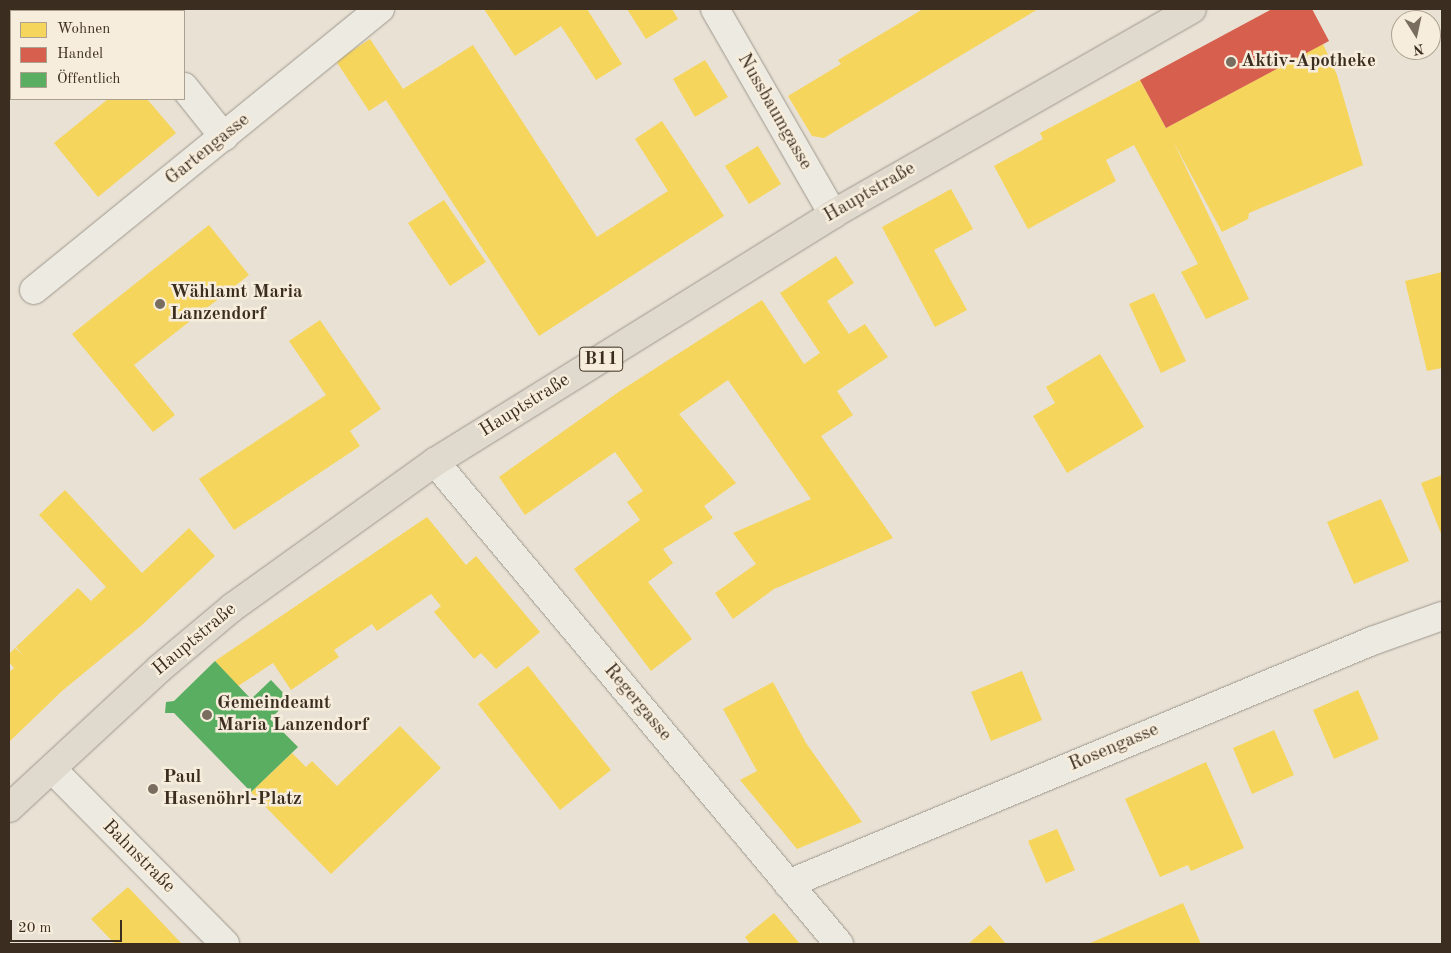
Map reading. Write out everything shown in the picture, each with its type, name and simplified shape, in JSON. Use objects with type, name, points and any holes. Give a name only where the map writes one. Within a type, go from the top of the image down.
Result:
[{"type":"main road","name":"Hauptstraße","points":[[9,808],[158,669],[233,607],[435,462],[832,214],[1192,9]]},
{"type":"street","name":"Gartengasse","points":[[34,290],[380,9]]},
{"type":"street","name":"Nussbaumgasse","points":[[715,9],[832,214]]},
{"type":"street","points":[[185,87],[224,137]]},
{"type":"street","name":"Regergasse","points":[[435,462],[838,944]]},
{"type":"street","name":"Rosengasse","points":[[788,884],[1372,640],[1442,616]]},
{"type":"street","name":"Bahnstraße","points":[[52,769],[225,944]]},
{"type":"building: Wohnen","points":[[484,9],[587,9],[622,64],[596,80],[561,26],[515,56]]},
{"type":"building: Wohnen","points":[[627,9],[672,9],[678,19],[646,39]]},
{"type":"building: Wohnen","points":[[923,9],[1038,9],[824,138],[812,136],[788,96],[841,64],[838,60]]},
{"type":"building: Wohnen","points":[[370,39],[403,89],[473,45],[597,237],[668,191],[635,139],[662,121],[724,216],[539,336],[386,100],[369,111],[336,61]]},
{"type":"building: Wohnen","points":[[1323,44],[1337,75],[1363,165],[1249,213],[1248,219],[1222,232],[1173,141],[1249,299],[1206,319],[1181,272],[1198,264],[1134,145],[1106,160],[1116,181],[1028,229],[994,166],[1043,139],[1040,133],[1140,80],[1166,128]]},
{"type":"building: Wohnen","points":[[705,60],[728,97],[695,117],[673,79]]},
{"type":"building: Wohnen","points":[[107,100],[148,100],[176,133],[98,197],[54,143]]},
{"type":"building: Wohnen","points":[[758,146],[781,184],[749,204],[725,166]]},
{"type":"building: Wohnen","points":[[951,189],[973,229],[934,250],[967,310],[935,327],[882,227]]},
{"type":"building: Wohnen","points":[[444,200],[486,262],[450,286],[408,223]]},
{"type":"building: Wohnen","name":"Wählamt Maria Lanzendorf","points":[[209,225],[249,275],[134,365],[175,415],[153,432],[72,334]]},
{"type":"building: Wohnen","points":[[836,256],[854,283],[827,301],[849,334],[865,324],[888,357],[837,391],[853,415],[821,436],[893,538],[774,589],[733,619],[715,593],[756,564],[733,533],[811,499],[728,380],[679,414],[736,483],[704,506],[713,518],[663,549],[673,563],[648,582],[692,639],[651,671],[574,569],[640,520],[627,502],[643,491],[615,452],[525,515],[499,477],[620,391],[762,300],[804,364],[820,353],[780,293]]},
{"type":"building: Wohnen","points":[[1442,272],[1442,368],[1427,371],[1405,281]]},
{"type":"building: Wohnen","points":[[1154,293],[1186,361],[1161,373],[1129,304]]},
{"type":"building: Wohnen","points":[[320,320],[381,409],[350,431],[360,446],[234,530],[199,479],[326,395],[289,341]]},
{"type":"building: Wohnen","points":[[1100,354],[1144,427],[1067,473],[1033,416],[1055,403],[1046,387]]},
{"type":"building: Wohnen","points":[[1442,475],[1442,536],[1421,483]]},
{"type":"building: Wohnen","points":[[65,490],[142,573],[189,528],[215,556],[142,625],[62,691],[9,742],[9,672],[14,668],[9,662],[9,654],[15,648],[23,655],[16,647],[78,588],[91,601],[106,587],[39,515]]},
{"type":"building: Wohnen","points":[[1381,499],[1409,561],[1354,584],[1327,522]]},
{"type":"building: Wohnen","points":[[427,517],[466,565],[476,556],[540,632],[496,669],[481,653],[474,659],[434,612],[441,606],[431,594],[377,631],[372,624],[350,639],[334,650],[339,657],[291,690],[273,663],[238,686],[215,661]]},
{"type":"building: Wohnen","points":[[528,666],[611,770],[560,810],[478,704]]},
{"type":"building: Wohnen","points":[[1022,671],[1042,720],[991,741],[971,692]]},
{"type":"building: Wohnen","points":[[773,682],[806,743],[862,822],[797,849],[740,780],[757,771],[723,709]]},
{"type":"building: Wohnen","points":[[1358,690],[1379,739],[1334,759],[1313,710]]},
{"type":"building: Wohnen","points":[[400,726],[441,768],[331,874],[251,792],[292,753],[306,767],[312,761],[337,786]]},
{"type":"building: Wohnen","points":[[1274,730],[1294,775],[1252,794],[1233,748]]},
{"type":"building: Wohnen","points":[[1206,762],[1244,848],[1191,871],[1188,865],[1160,877],[1125,799]]},
{"type":"building: Wohnen","points":[[1057,829],[1075,870],[1046,883],[1028,841]]},
{"type":"building: Wohnen","points":[[128,887],[182,944],[115,944],[91,919]]},
{"type":"building: Wohnen","points":[[1183,903],[1201,944],[1088,944]]},
{"type":"building: Wohnen","points":[[774,913],[800,944],[750,944],[745,937]]},
{"type":"building: Wohnen","points":[[990,925],[1006,944],[968,944]]},
{"type":"building: Handel","name":"Aktiv-Apotheke","points":[[1272,9],[1312,9],[1329,41],[1166,128],[1140,80]]},
{"type":"building: Öffentlich","points":[[215,661],[251,699],[271,680],[290,700],[270,719],[298,747],[251,792],[174,713],[165,713],[166,702],[174,701]]},
{"type":"place","name":"Aktiv-Apotheke","points":[[1231,62]]},
{"type":"place","name":"Wählamt Maria Lanzendorf","points":[[160,304]]},
{"type":"place","name":"Gemeindeamt Maria Lanzendorf","points":[[207,715]]},
{"type":"place","name":"Paul Hasenöhrl-Platz","points":[[153,789]]}]
